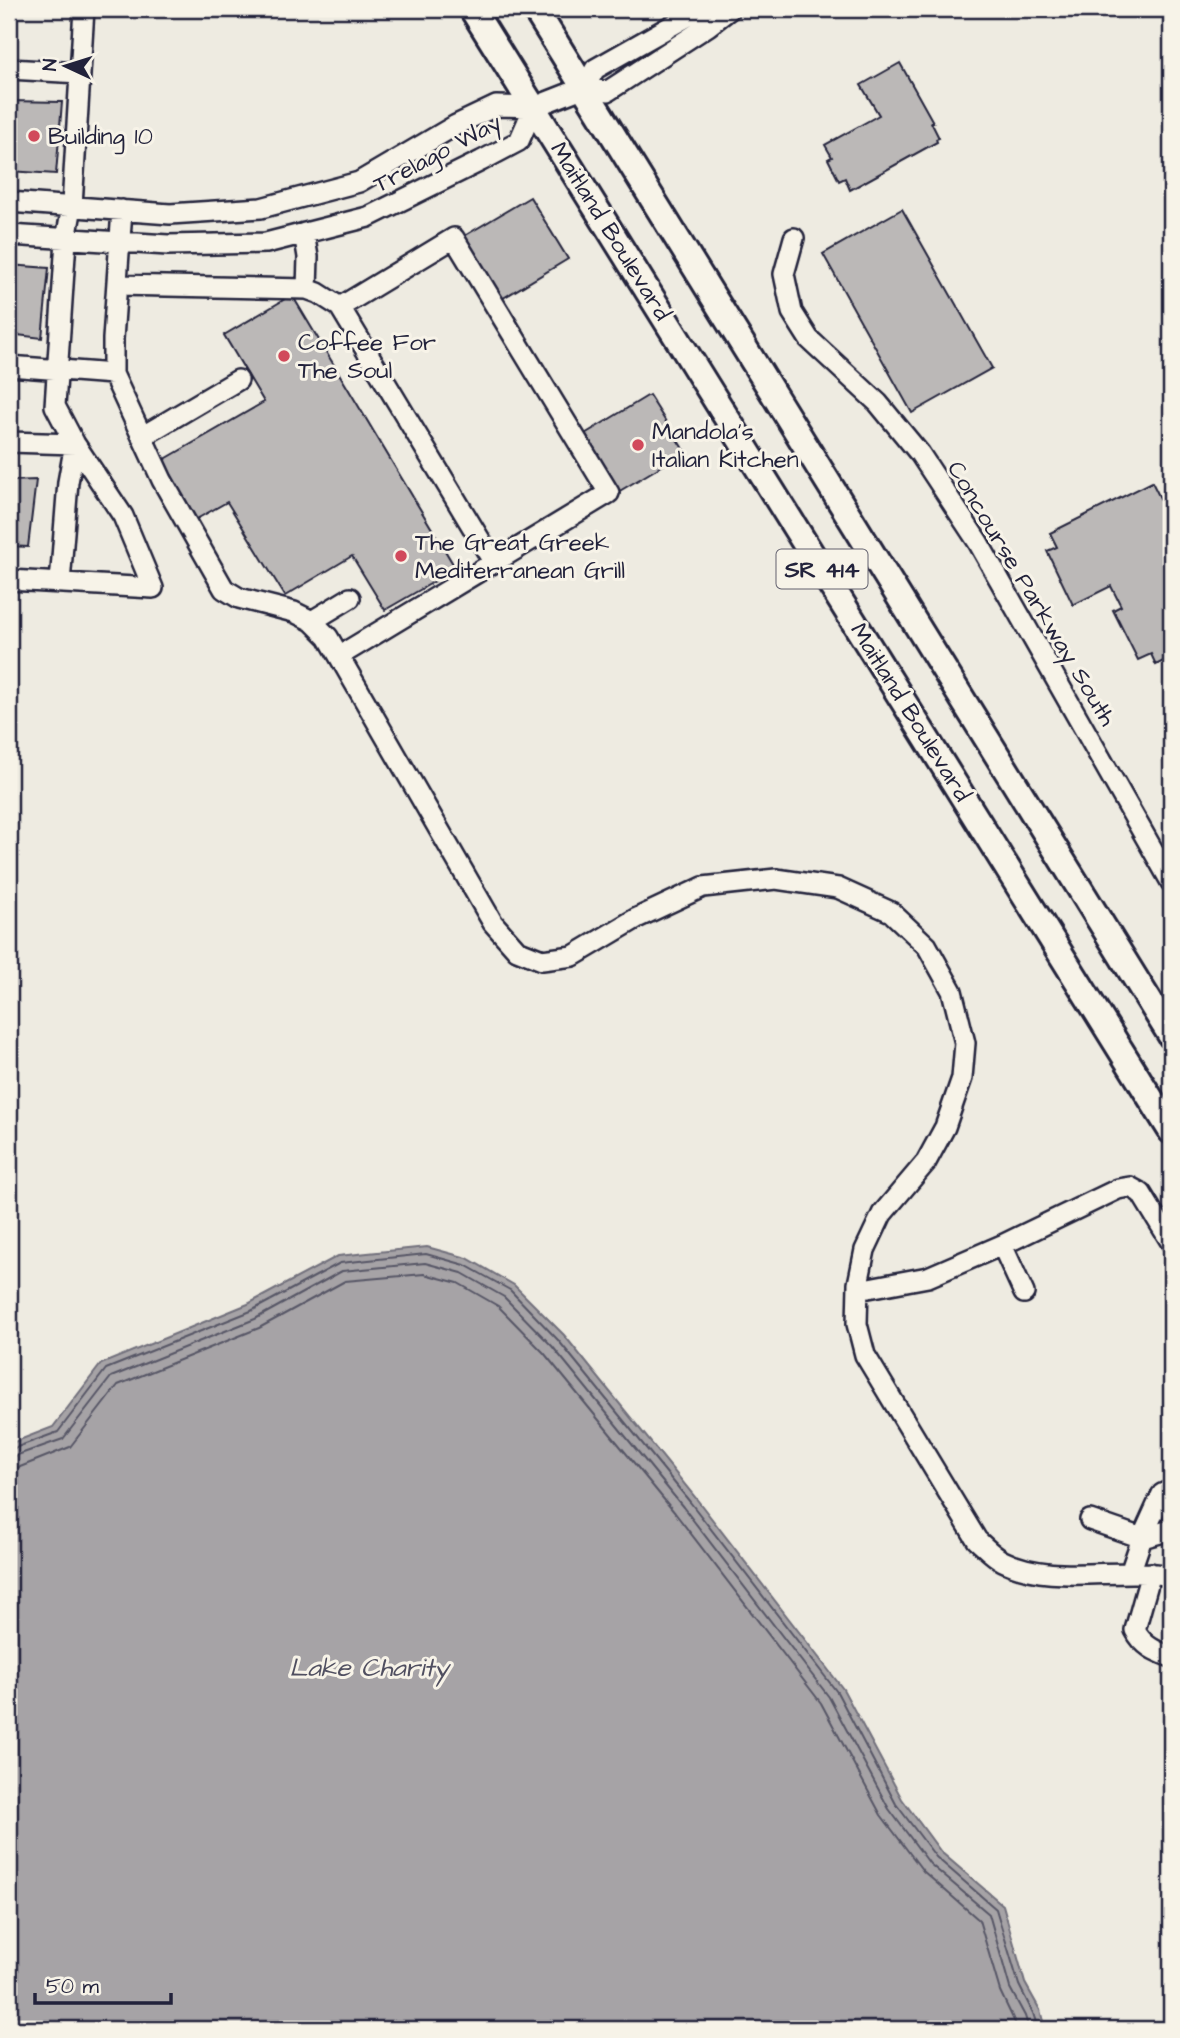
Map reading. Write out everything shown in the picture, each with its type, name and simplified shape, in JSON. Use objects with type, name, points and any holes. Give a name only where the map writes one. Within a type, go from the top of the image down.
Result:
[{"type":"main road","name":"Maitland Boulevard","points":[[472,9],[1171,1130]]},
{"type":"main road","name":"Maitland Boulevard","points":[[535,9],[586,87],[1171,1036]]},
{"type":"street","points":[[9,580],[153,588],[122,516],[75,444],[55,406],[66,240],[72,206],[84,9]]},
{"type":"street","points":[[586,87],[595,69],[701,9]]},
{"type":"street","points":[[534,107],[586,87],[608,90],[730,9]]},
{"type":"street","points":[[9,69],[80,73]]},
{"type":"street","name":"Trelago Way","points":[[9,202],[170,214],[261,208],[359,182],[456,125],[496,106],[534,107],[519,141],[368,217],[266,243],[167,245],[9,235]]},
{"type":"street","points":[[122,210],[113,374],[162,480],[225,589],[239,598],[294,612],[312,621],[328,637],[492,923],[517,950],[542,961],[573,956],[637,918],[703,887],[776,879],[838,888],[891,912],[927,946],[953,991],[965,1043],[962,1078],[945,1127],[926,1161],[882,1214],[865,1250],[858,1290],[858,1324],[865,1355],[977,1540],[1000,1560],[1025,1569],[1171,1576]]},
{"type":"street","points":[[304,233],[307,289]]},
{"type":"street","points":[[339,656],[609,493],[454,238],[340,307]]},
{"type":"street","name":"Concourse Parkway South","points":[[794,239],[784,274],[792,312],[809,339],[887,414],[920,454],[978,542],[1171,882]]},
{"type":"street","points":[[117,285],[307,289],[340,307],[494,563]]},
{"type":"street","points":[[9,366],[113,374]]},
{"type":"street","points":[[143,436],[238,380]]},
{"type":"street","points":[[9,442],[75,444]]},
{"type":"street","points":[[60,583],[68,482],[75,444]]},
{"type":"street","points":[[312,621],[350,598]]},
{"type":"street","points":[[858,1290],[928,1277],[1118,1189],[1129,1187],[1141,1193],[1171,1242]]},
{"type":"street","points":[[1002,1245],[1024,1293]]},
{"type":"street","points":[[1130,1573],[1162,1494],[1171,1490]]},
{"type":"street","points":[[1090,1520],[1142,1538],[1171,1530]]},
{"type":"street","points":[[1151,1573],[1171,1589]]},
{"type":"street","points":[[1151,1573],[1135,1630],[1140,1640],[1153,1651],[1171,1657]]},
{"type":"water","name":"Lake Charity","points":[[427,1247],[467,1258],[514,1285],[564,1335],[695,1497],[843,1689],[902,1799],[941,1852],[1003,1905],[1025,1983],[1040,2010],[1045,2029],[9,2029],[9,1444],[53,1427],[101,1364],[248,1304],[338,1256]]},
{"type":"building","points":[[900,63],[939,138],[936,139],[937,142],[850,190],[845,178],[839,181],[828,159],[832,157],[825,145],[879,115],[861,85]]},
{"type":"building","name":"Building 10","points":[[9,101],[62,102],[56,174],[9,171]]},
{"type":"building","points":[[530,197],[568,259],[500,300],[461,238]]},
{"type":"building","points":[[902,209],[992,368],[912,413],[823,254]]},
{"type":"building","points":[[9,265],[49,268],[42,338],[9,334]]},
{"type":"building","points":[[292,295],[456,569],[385,610],[352,556],[285,596],[227,502],[193,521],[160,462],[264,402],[224,335]]},
{"type":"building","points":[[649,395],[685,452],[618,492],[583,435]]},
{"type":"building","points":[[36,480],[28,547],[9,546],[9,481]]},
{"type":"building","points":[[1152,482],[1171,520],[1171,657],[1156,665],[1151,654],[1138,660],[1113,610],[1121,606],[1111,586],[1073,605],[1047,551],[1057,547],[1050,533]]},
{"type":"place","name":"Building 10","points":[[34,136]]},
{"type":"place","name":"Coffee For The Soul","points":[[284,356]]},
{"type":"place","name":"Mandola's Italian Kitchen","points":[[638,445]]},
{"type":"place","name":"The Great Greek Mediterranean Grill","points":[[401,556]]}]
